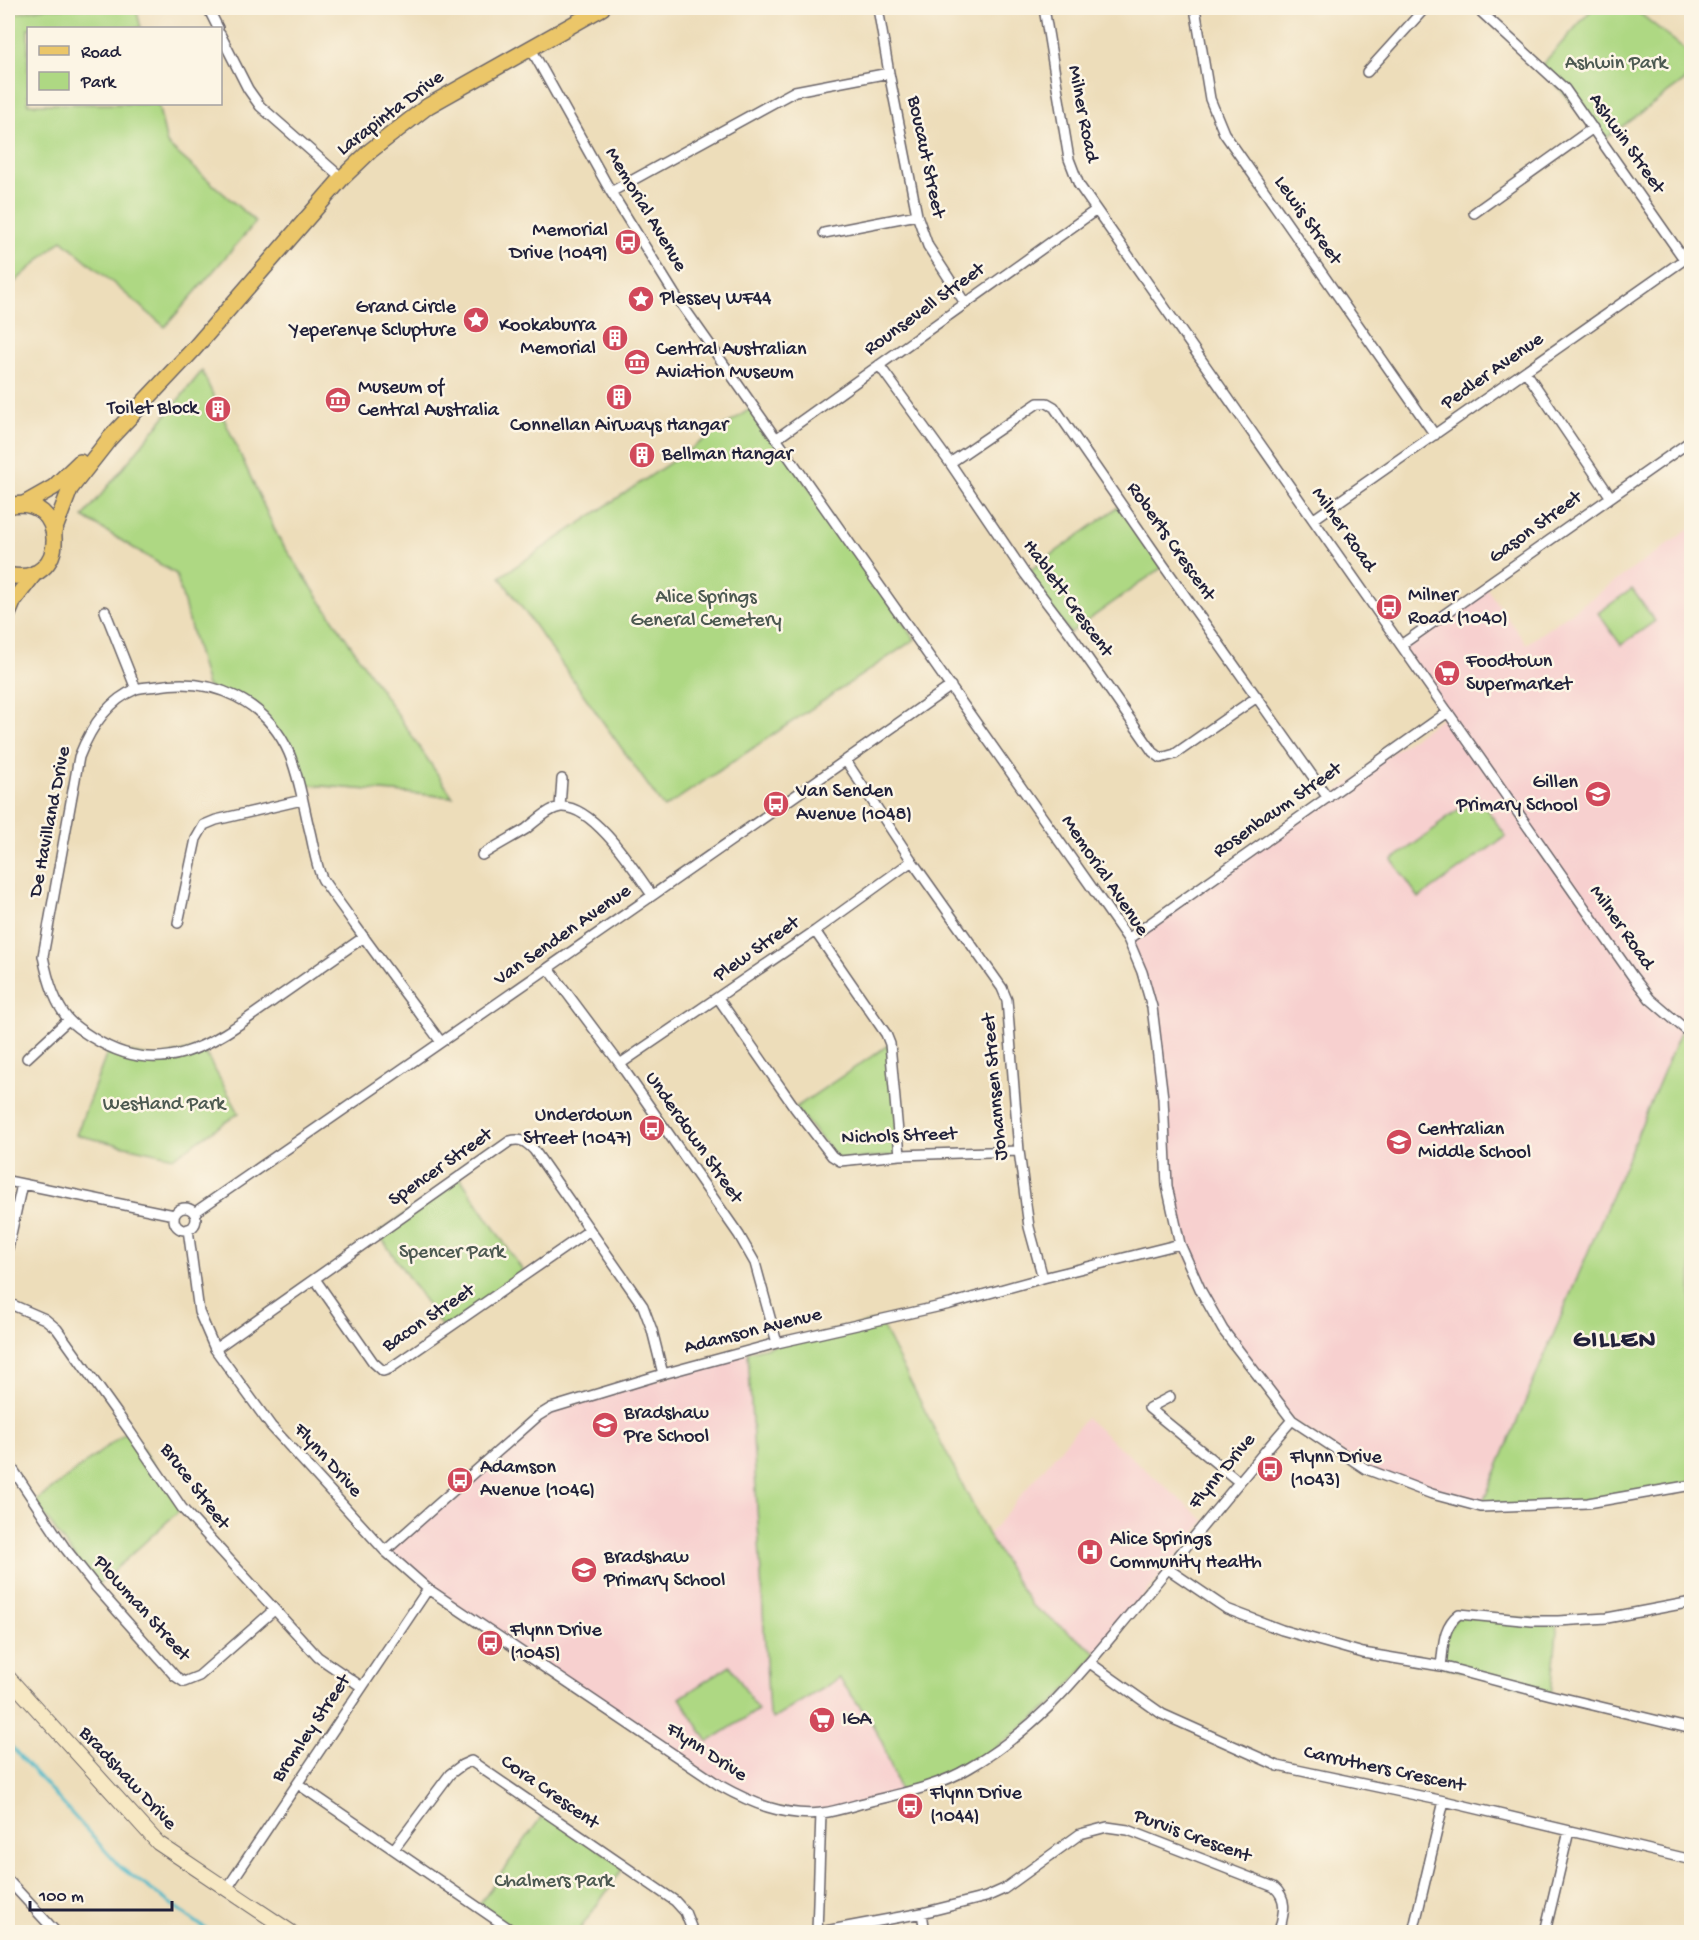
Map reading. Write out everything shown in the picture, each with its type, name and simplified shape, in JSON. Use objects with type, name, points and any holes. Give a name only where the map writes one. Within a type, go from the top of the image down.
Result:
[{"type":"main road","name":"Larapinta Drive","points":[[35,573],[50,559],[55,545],[54,531],[65,499],[75,481],[110,438],[192,350],[342,178],[370,151],[428,106],[602,8]]},
{"type":"main road","name":"Larapinta Drive","points":[[24,504],[44,494],[62,480],[192,350]]},
{"type":"main road","points":[[8,506],[24,504],[43,513],[54,531]]},
{"type":"main road","points":[[8,575],[21,577],[35,573]]},
{"type":"main road","points":[[8,614],[14,600],[35,573]]},
{"type":"street","points":[[208,8],[218,27]]},
{"type":"street","name":"Boucaut Street","points":[[878,8],[917,215],[928,246],[965,303]]},
{"type":"street","name":"Milner Road","points":[[1044,8],[1069,159],[1079,185],[1633,977],[1650,999],[1692,1035]]},
{"type":"street","name":"Lewis Street","points":[[1195,8],[1210,99],[1224,134],[1435,435]]},
{"type":"street","points":[[1367,72],[1425,8]]},
{"type":"street","name":"Ashwin Street","points":[[1478,8],[1557,81],[1574,100],[1688,257]]},
{"type":"street","points":[[222,38],[248,89],[260,106],[342,178]]},
{"type":"street","name":"Memorial Avenue","points":[[530,47],[611,192],[675,295],[1128,939],[1142,972],[1152,1007],[1163,1098],[1167,1186],[1179,1244],[1201,1291],[1223,1330],[1292,1420],[1366,1469],[1423,1491],[1481,1507],[1588,1503],[1692,1485]]},
{"type":"street","points":[[611,192],[795,91],[889,73]]},
{"type":"street","points":[[1474,213],[1593,128]]},
{"type":"street","name":"Rounsevell Street","points":[[776,439],[1096,210]]},
{"type":"street","points":[[824,233],[917,215]]},
{"type":"street","name":"Pedler Avenue","points":[[1314,519],[1688,257]]},
{"type":"street","name":"Hablett Crescent","points":[[879,365],[1152,752],[1161,758],[1175,754],[1257,697]]},
{"type":"street","points":[[1526,372],[1610,496]]},
{"type":"street","name":"Roberts Crescent","points":[[950,463],[1038,403],[1047,403],[1054,407],[1328,798]]},
{"type":"street","name":"Gason Street","points":[[1401,645],[1692,440]]},
{"type":"street","points":[[105,611],[136,689]]},
{"type":"street","name":"De Havilland Drive","points":[[364,938],[230,1031],[202,1047],[171,1056],[156,1058],[132,1056],[109,1048],[68,1020],[46,976],[43,956],[79,757],[88,734],[102,716],[115,703],[136,689],[167,684],[207,686],[226,691],[246,701],[264,716],[278,732],[290,754],[322,878],[441,1042]]},
{"type":"street","name":"Van Senden Avenue","points":[[194,1213],[549,969],[951,686]]},
{"type":"street","name":"Rosenbaum Street","points":[[1128,939],[1448,712]]},
{"type":"street","name":"Johannsen Street","points":[[846,761],[912,861],[1002,988],[1007,1000],[1019,1151],[1029,1227],[1043,1278]]},
{"type":"street","points":[[560,807],[562,779]]},
{"type":"street","points":[[178,923],[196,839],[204,825],[216,820],[302,800]]},
{"type":"street","points":[[482,855],[560,807],[572,809],[589,819],[614,842],[652,895]]},
{"type":"street","name":"Plew Street","points":[[620,1064],[815,931],[912,861]]},
{"type":"street","points":[[815,931],[886,1034],[890,1044],[900,1155]]},
{"type":"street","name":"Underdown Street","points":[[549,969],[620,1064],[739,1235],[755,1263],[777,1343]]},
{"type":"street","name":"Nichols Street","points":[[718,998],[795,1108],[832,1156],[840,1161],[900,1155],[1019,1151]]},
{"type":"street","points":[[27,1058],[68,1020]]},
{"type":"street","name":"Spencer Street","points":[[215,1349],[459,1176],[510,1141],[517,1139],[526,1142],[534,1150],[643,1306],[652,1330],[663,1374]]},
{"type":"street","points":[[8,1181],[174,1215],[183,1208],[187,1208],[194,1213],[194,1223],[188,1229],[178,1227],[175,1224],[174,1215]]},
{"type":"street","points":[[8,1248],[22,1184]]},
{"type":"street","name":"Flynn Drive","points":[[188,1229],[199,1312],[215,1349],[271,1426],[385,1551],[428,1589],[718,1785],[747,1801],[776,1810],[821,1813],[939,1783],[967,1770],[1031,1726],[1089,1663],[1238,1481],[1292,1420]]},
{"type":"street","name":"Bacon Street","points":[[315,1279],[373,1362],[383,1371],[590,1230]]},
{"type":"street","name":"Adamson Avenue","points":[[385,1551],[538,1416],[550,1408],[777,1343],[950,1304],[1179,1244]]},
{"type":"street","name":"Bruce Street","points":[[8,1303],[45,1319],[57,1329],[182,1508],[318,1657],[362,1687]]},
{"type":"street","points":[[1170,1397],[1149,1408],[1238,1481]]},
{"type":"street","name":"Plowman Street","points":[[8,1462],[65,1548],[96,1587],[175,1676],[184,1682],[199,1676],[274,1610]]},
{"type":"street","points":[[1168,1569],[1227,1609],[1282,1630],[1363,1653],[1441,1666],[1692,1729]]},
{"type":"street","name":"Bromley Street","points":[[226,1890],[428,1589]]},
{"type":"street","points":[[1441,1666],[1449,1621],[1459,1614],[1558,1621],[1607,1618],[1692,1602]]},
{"type":"street","name":"Carruthers Crescent","points":[[1089,1663],[1162,1714],[1278,1766],[1692,1860]]},
{"type":"street","name":"Bradshaw Drive","points":[[8,1677],[158,1843],[291,1932]]},
{"type":"street","name":"Cora Crescent","points":[[394,1849],[450,1774],[471,1761],[675,1901],[685,1912],[693,1932]]},
{"type":"street","points":[[298,1784],[514,1932]]},
{"type":"street","points":[[1413,1932],[1444,1802]]},
{"type":"street","points":[[818,1932],[821,1813]]},
{"type":"street","name":"Purvis Crescent","points":[[818,1932],[922,1913],[986,1897],[1004,1889],[1080,1834],[1107,1827],[1128,1830],[1274,1887],[1283,1898],[1284,1908],[1279,1932]]},
{"type":"street","points":[[1545,1932],[1569,1831]]},
{"type":"street","points":[[8,1880],[56,1932]]},
{"type":"street","points":[[922,1913],[925,1932]]},
{"type":"shaded area","name":"Centralian Middle School","points":[[1691,528],[1691,1035],[1682,1029],[1481,1507],[1366,1469],[1292,1420],[1223,1330],[1180,1244],[1167,1186],[1152,1007],[1128,939],[1448,713],[1401,645],[1485,586],[1526,644]]},
{"type":"shaded area","name":"Bradshaw Primary School","points":[[748,1352],[769,1714],[774,1719],[839,1677],[869,1719],[882,1742],[901,1794],[821,1813],[747,1801],[428,1589],[385,1551],[538,1416]]},
{"type":"shaded area","name":"Alice Springs Community Health","points":[[1086,1418],[1205,1521],[1097,1653],[1031,1605],[988,1535]]},
{"type":"green space","points":[[43,8],[136,8],[141,27],[27,27],[27,105],[158,105],[167,144],[256,222],[165,327],[62,240],[8,288],[8,15]]},
{"type":"green space","name":"Ashwin Park","points":[[1593,8],[1633,8],[1691,54],[1691,76],[1602,141],[1541,66]]},
{"type":"green space","points":[[202,371],[279,539],[453,797],[299,784],[290,754],[264,716],[207,686],[176,574],[83,517]]},
{"type":"green space","name":"Alice Springs General Cemetery","points":[[753,407],[915,639],[664,808],[500,577]]},
{"type":"green space","points":[[1121,505],[1164,566],[1070,633],[1025,574]]},
{"type":"green space","points":[[1632,589],[1655,621],[1621,645],[1598,613]]},
{"type":"green space","points":[[1477,796],[1506,836],[1419,898],[1392,860]]},
{"type":"green space","points":[[1682,1028],[1692,1035],[1691,1485],[1588,1503],[1481,1507]]},
{"type":"green space","points":[[890,1044],[900,1155],[840,1161],[795,1108]]},
{"type":"green space","name":"Westland Park","points":[[202,1047],[239,1113],[174,1157],[76,1135],[109,1048],[156,1058]]},
{"type":"green space","name":"Spencer Park","points":[[459,1176],[525,1274],[445,1331],[378,1233]]},
{"type":"green space","points":[[879,1320],[988,1535],[1031,1605],[1097,1653],[1055,1702],[967,1770],[901,1794],[882,1742],[869,1719],[839,1678],[773,1719],[769,1714],[748,1352]]},
{"type":"green space","points":[[129,1430],[182,1508],[96,1587],[35,1502]]},
{"type":"green space","points":[[1459,1614],[1558,1621],[1551,1695],[1441,1666],[1445,1635]]},
{"type":"green space","points":[[730,1665],[758,1710],[708,1742],[680,1698]]},
{"type":"green space","name":"Chalmers Park","points":[[545,1812],[624,1867],[578,1932],[514,1932],[477,1907]]},
{"type":"waterway","points":[[8,1743],[121,1868],[210,1932]]},
{"type":"place","name":"Memorial Drive (1049)","points":[[628,242]]},
{"type":"place","name":"Plessey WF44","points":[[641,299]]},
{"type":"place","name":"Grand Circle Yeperenye Sclupture","points":[[476,320]]},
{"type":"place","name":"Kookaburra Memorial","points":[[615,338]]},
{"type":"place","name":"Central Australian Aviation Museum","points":[[637,362]]},
{"type":"place","name":"Connellan Airways Hangar","points":[[619,397]]},
{"type":"place","name":"Museum of Central Australia","points":[[338,400]]},
{"type":"place","name":"Toilet Block","points":[[218,409]]},
{"type":"place","name":"Bellman Hangar","points":[[642,455]]},
{"type":"place","name":"Milner Road (1040)","points":[[1389,607]]},
{"type":"place","name":"Foodtown Supermarket","points":[[1447,673]]},
{"type":"place","name":"Gillen Primary School","points":[[1598,794]]},
{"type":"place","name":"Van Senden Avenue (1048)","points":[[776,804]]},
{"type":"place","name":"Underdown Street (1047)","points":[[652,1128]]},
{"type":"place","name":"Centralian Middle School","points":[[1399,1142]]},
{"type":"place","name":"Bradshaw Pre School","points":[[605,1425]]},
{"type":"place","name":"Flynn Drive (1043)","points":[[1270,1469]]},
{"type":"place","name":"Adamson Avenue (1046)","points":[[460,1480]]},
{"type":"place","name":"Alice Springs Community Health","points":[[1090,1552]]},
{"type":"place","name":"Bradshaw Primary School","points":[[584,1570]]},
{"type":"place","name":"Flynn Drive (1045)","points":[[490,1643]]},
{"type":"place","name":"IGA","points":[[822,1720]]},
{"type":"place","name":"Flynn Drive (1044)","points":[[910,1806]]},
{"type":"district","name":"GILLEN","points":[[1615,1341]]}]
